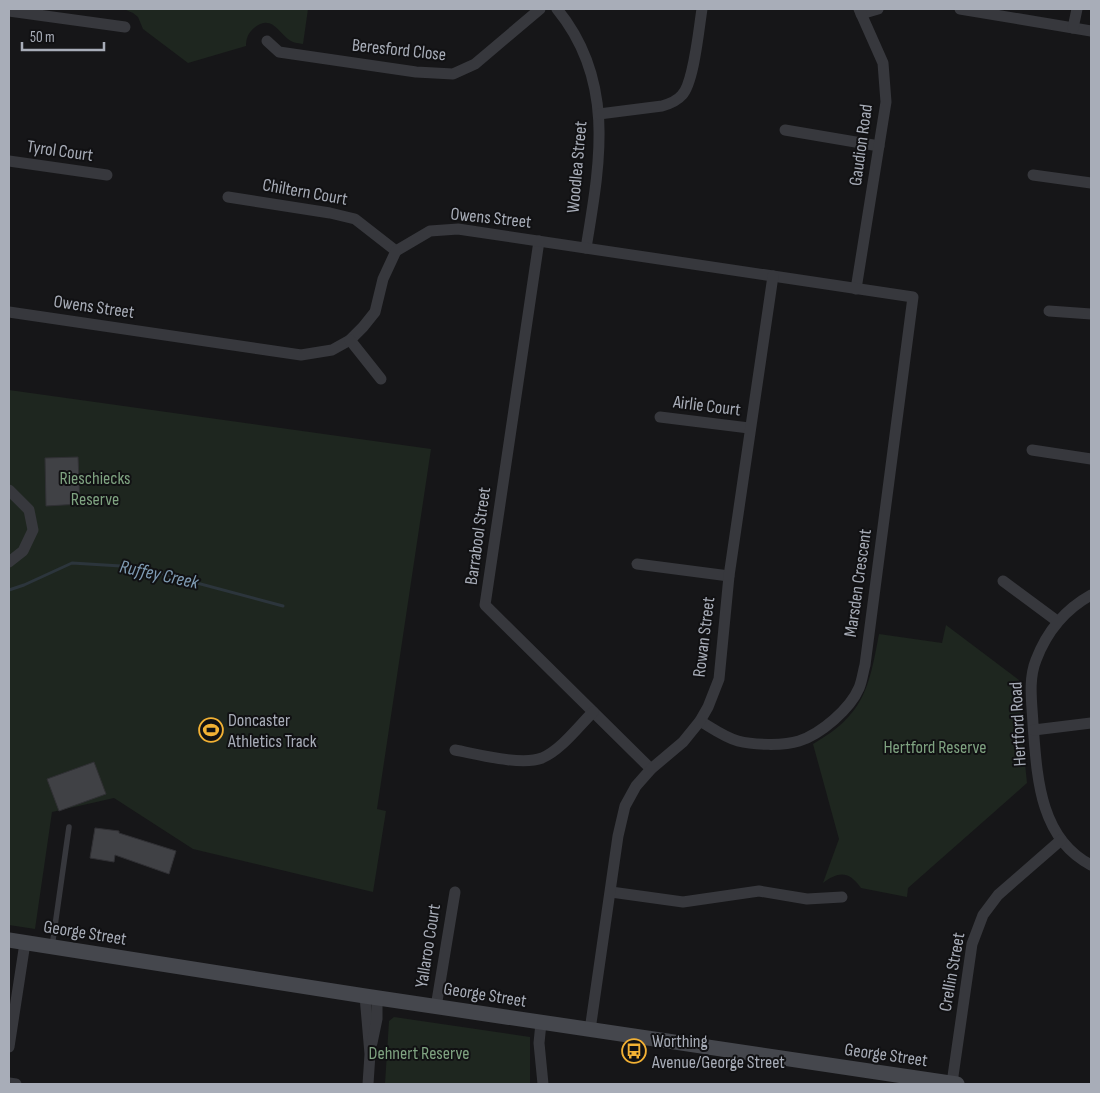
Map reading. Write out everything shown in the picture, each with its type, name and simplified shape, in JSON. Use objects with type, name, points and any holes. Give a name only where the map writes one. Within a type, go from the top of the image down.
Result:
[{"type":"main road","name":"George Street","points":[[9,940],[371,997],[954,1084]]},
{"type":"street","name":"Beresford Close","points":[[266,41],[279,52],[416,72],[453,74],[475,64],[540,9]]},
{"type":"street","name":"Woodlea Street","points":[[557,9],[570,27],[585,56],[595,88],[599,114],[598,162],[586,248]]},
{"type":"street","points":[[599,114],[662,106],[682,95],[690,78],[702,9]]},
{"type":"street","points":[[861,12],[878,9]]},
{"type":"street","points":[[960,9],[1091,31]]},
{"type":"street","points":[[1073,28],[1077,9]]},
{"type":"street","points":[[9,11],[41,12],[125,27]]},
{"type":"street","name":"Gaudion Road","points":[[856,289],[886,102],[883,63],[861,12]]},
{"type":"street","points":[[785,130],[879,146]]},
{"type":"street","name":"Tyrol Court","points":[[9,161],[107,175]]},
{"type":"street","points":[[1034,175],[1091,183]]},
{"type":"street","name":"Chiltern Court","points":[[228,197],[330,213],[355,219],[396,251]]},
{"type":"street","name":"Owens Street","points":[[9,312],[301,355],[332,350],[350,340],[375,312],[383,279],[396,251],[430,231],[458,229],[913,297]]},
{"type":"street","name":"Barrabool Street","points":[[539,241],[485,606],[651,769]]},
{"type":"street","name":"Rowan Street","points":[[590,1030],[618,836],[625,806],[636,786],[651,769],[683,742],[700,721],[708,707],[719,679],[729,576],[749,428],[773,276]]},
{"type":"street","name":"Marsden Crescent","points":[[700,721],[738,741],[770,745],[799,741],[834,720],[859,688],[866,656],[913,297]]},
{"type":"street","points":[[1050,311],[1091,314]]},
{"type":"street","points":[[350,340],[381,379]]},
{"type":"street","name":"Airlie Court","points":[[660,418],[749,428]]},
{"type":"street","points":[[1032,450],[1091,459]]},
{"type":"street","points":[[9,490],[29,510],[33,530],[23,551],[9,562]]},
{"type":"street","points":[[637,564],[729,576]]},
{"type":"street","points":[[1003,582],[1058,621]]},
{"type":"street","name":"Hertford Road","points":[[1091,595],[1076,603],[1048,634],[1036,662],[1031,686],[1040,795],[1049,819],[1061,840],[1082,860],[1091,865]]},
{"type":"street","points":[[455,750],[516,761],[542,758],[562,744],[593,712]]},
{"type":"street","points":[[1034,730],[1091,723]]},
{"type":"street","name":"Crellin Street","points":[[954,1084],[972,944],[982,915],[998,895],[1061,840]]},
{"type":"street","points":[[611,892],[683,902],[759,891],[807,899],[842,897]]},
{"type":"street","name":"Yallaroo Court","points":[[436,1006],[455,892]]},
{"type":"street","points":[[9,1047],[25,942]]},
{"type":"street","points":[[368,1084],[370,1054],[377,1019],[371,997]]},
{"type":"street","points":[[543,1084],[541,1056],[545,1023]]},
{"type":"street","points":[[9,1083],[16,1084]]},
{"type":"lane","points":[[52,947],[69,826]]},
{"type":"green space","points":[[126,9],[308,9],[303,44],[291,41],[275,26],[266,23],[260,24],[250,32],[246,46],[188,63],[143,29],[138,17]]},
{"type":"green space","name":"Rieschiecks Reserve","points":[[9,390],[431,449],[377,809],[386,811],[373,892],[193,849],[114,798],[52,812],[35,929],[9,925]]},
{"type":"green space","name":"Hertford Reserve","points":[[946,625],[1019,680],[1027,783],[908,888],[907,897],[861,888],[852,878],[844,875],[834,876],[823,883],[839,839],[813,744],[830,733],[854,711],[872,670],[879,634],[942,643]]},
{"type":"green space","name":"Dehnert Reserve","points":[[394,1017],[530,1037],[530,1083],[385,1084],[389,1021]]},
{"type":"building","points":[[78,457],[80,504],[46,506],[45,458]]},
{"type":"building","points":[[94,762],[106,794],[59,811],[47,779]]},
{"type":"building","points":[[95,828],[119,831],[119,833],[176,851],[169,874],[115,855],[114,862],[90,858]]},
{"type":"waterway","name":"Ruffey Creek","points":[[9,590],[72,563],[137,567],[283,606]]},
{"type":"place","name":"Doncaster Athletics Track","points":[[211,730]]},
{"type":"place","name":"Worthing Avenue/George Street","points":[[634,1051]]}]
